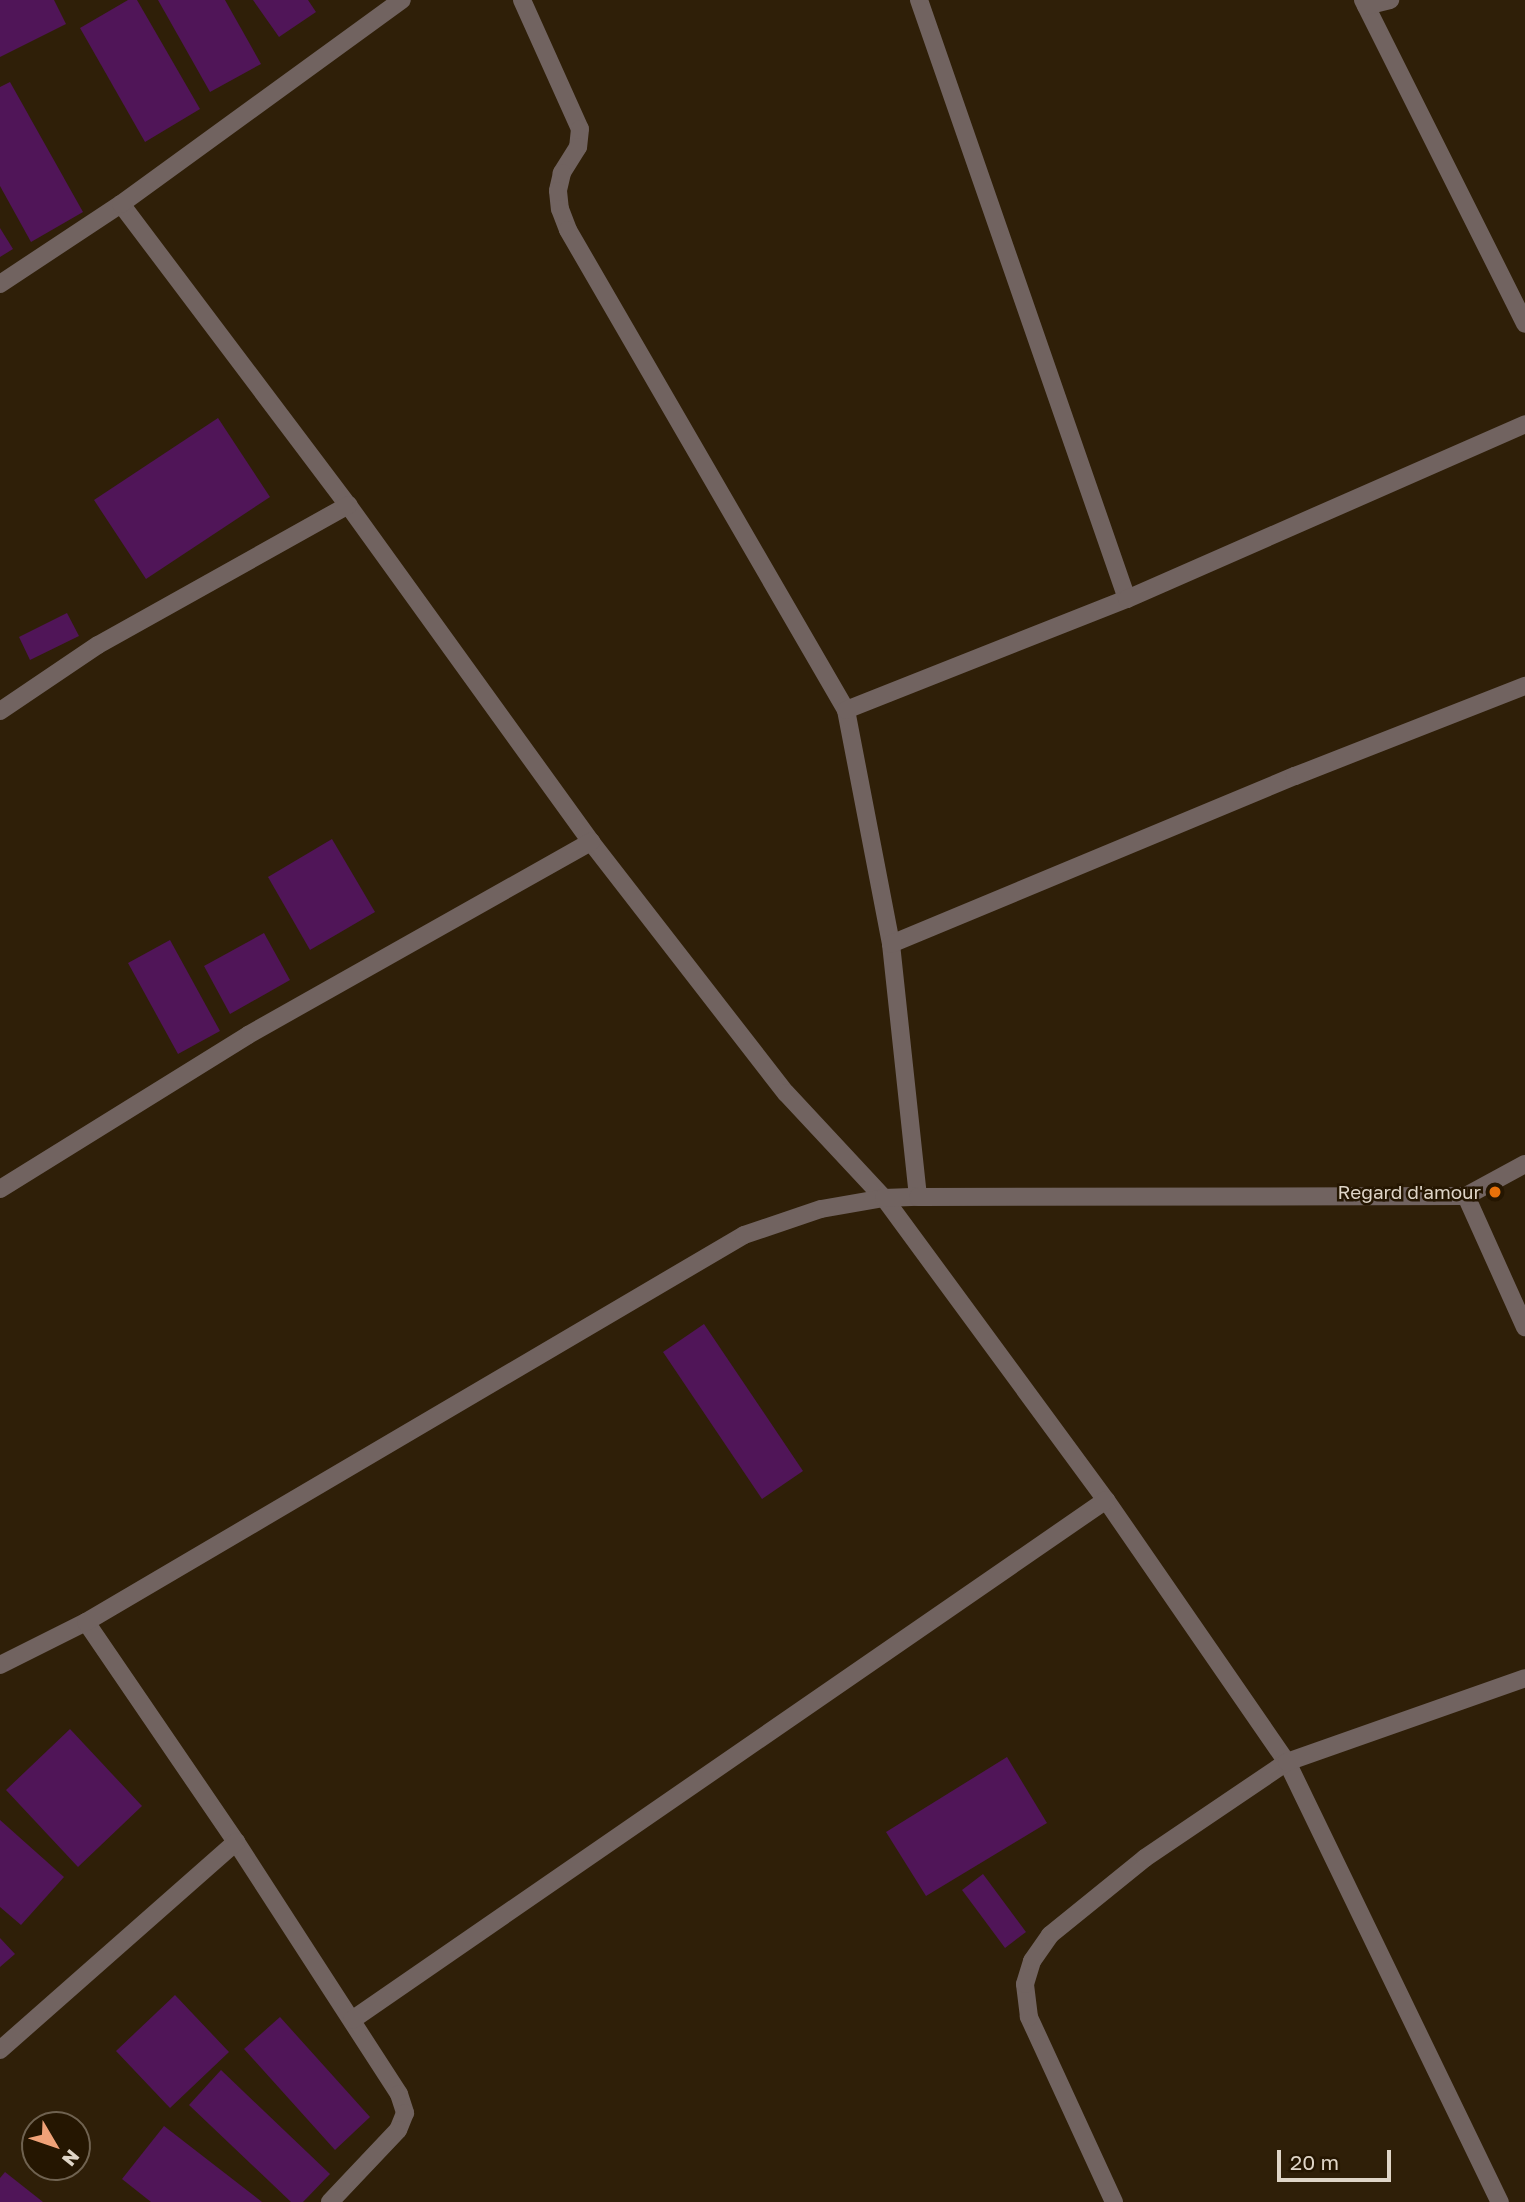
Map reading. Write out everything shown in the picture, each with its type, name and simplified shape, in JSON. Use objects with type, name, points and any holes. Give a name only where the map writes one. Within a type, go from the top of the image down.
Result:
[{"type":"street","points":[[0,284],[121,204],[402,0]]},
{"type":"street","points":[[522,0],[580,129],[578,147],[562,173],[558,191],[560,209],[568,230],[846,710],[891,944],[918,1197]]},
{"type":"street","points":[[919,0],[1127,599]]},
{"type":"street","points":[[1390,0],[1364,3],[1525,324]]},
{"type":"street","points":[[121,204],[348,505],[591,842],[786,1093],[884,1198],[1106,1500],[1287,1762],[1500,2202]]},
{"type":"street","points":[[846,710],[1127,599],[1525,424]]},
{"type":"street","points":[[0,711],[99,645],[348,505]]},
{"type":"street","points":[[891,944],[1295,776],[1525,686]]},
{"type":"street","points":[[0,1189],[248,1035],[591,842]]},
{"type":"street","points":[[0,1665],[86,1622],[744,1235],[821,1209],[884,1198],[918,1197],[1466,1196],[1525,1164]]},
{"type":"street","points":[[1466,1196],[1525,1327]]},
{"type":"street","points":[[352,2020],[1106,1500]]},
{"type":"street","points":[[86,1622],[236,1842],[399,2094],[405,2113],[398,2130],[330,2202]]},
{"type":"street","points":[[1114,2202],[1029,2017],[1025,1984],[1032,1961],[1050,1935],[1145,1858],[1287,1762],[1525,1678]]},
{"type":"street","points":[[0,2050],[236,1842]]},
{"type":"building","points":[[0,0],[54,0],[66,24],[0,57]]},
{"type":"building","points":[[128,0],[137,0],[200,109],[145,142],[80,28]]},
{"type":"building","points":[[158,0],[225,0],[261,64],[210,92]]},
{"type":"building","points":[[253,0],[308,0],[316,12],[279,37]]},
{"type":"building","points":[[10,82],[83,212],[31,242],[0,186],[0,87]]},
{"type":"building","points":[[0,228],[13,249],[0,257]]},
{"type":"building","points":[[218,418],[270,497],[146,579],[94,500]]},
{"type":"building","points":[[67,613],[79,636],[30,660],[19,637]]},
{"type":"building","points":[[332,839],[375,912],[310,950],[268,877]]},
{"type":"building","points":[[264,933],[290,980],[230,1014],[204,966]]},
{"type":"building","points":[[170,940],[220,1031],[178,1054],[128,963]]},
{"type":"building","points":[[704,1324],[803,1471],[762,1499],[663,1352]]},
{"type":"building","points":[[70,1729],[142,1806],[78,1867],[6,1790]]},
{"type":"building","points":[[1007,1757],[1047,1823],[926,1896],[886,1832]]},
{"type":"building","points":[[0,1820],[64,1877],[21,1925],[0,1907]]},
{"type":"building","points":[[983,1874],[1026,1932],[1005,1948],[962,1890]]},
{"type":"building","points":[[0,1938],[15,1954],[0,1967]]},
{"type":"building","points":[[175,1995],[229,2052],[170,2108],[116,2051]]},
{"type":"building","points":[[280,2017],[370,2117],[335,2150],[244,2049]]},
{"type":"building","points":[[221,2070],[330,2174],[303,2202],[291,2202],[189,2105]]},
{"type":"building","points":[[164,2126],[262,2202],[151,2202],[122,2179]]},
{"type":"building","points":[[5,2172],[43,2202],[0,2202],[0,2178]]},
{"type":"place","name":"Regard d'amour","points":[[1495,1192]]}]
